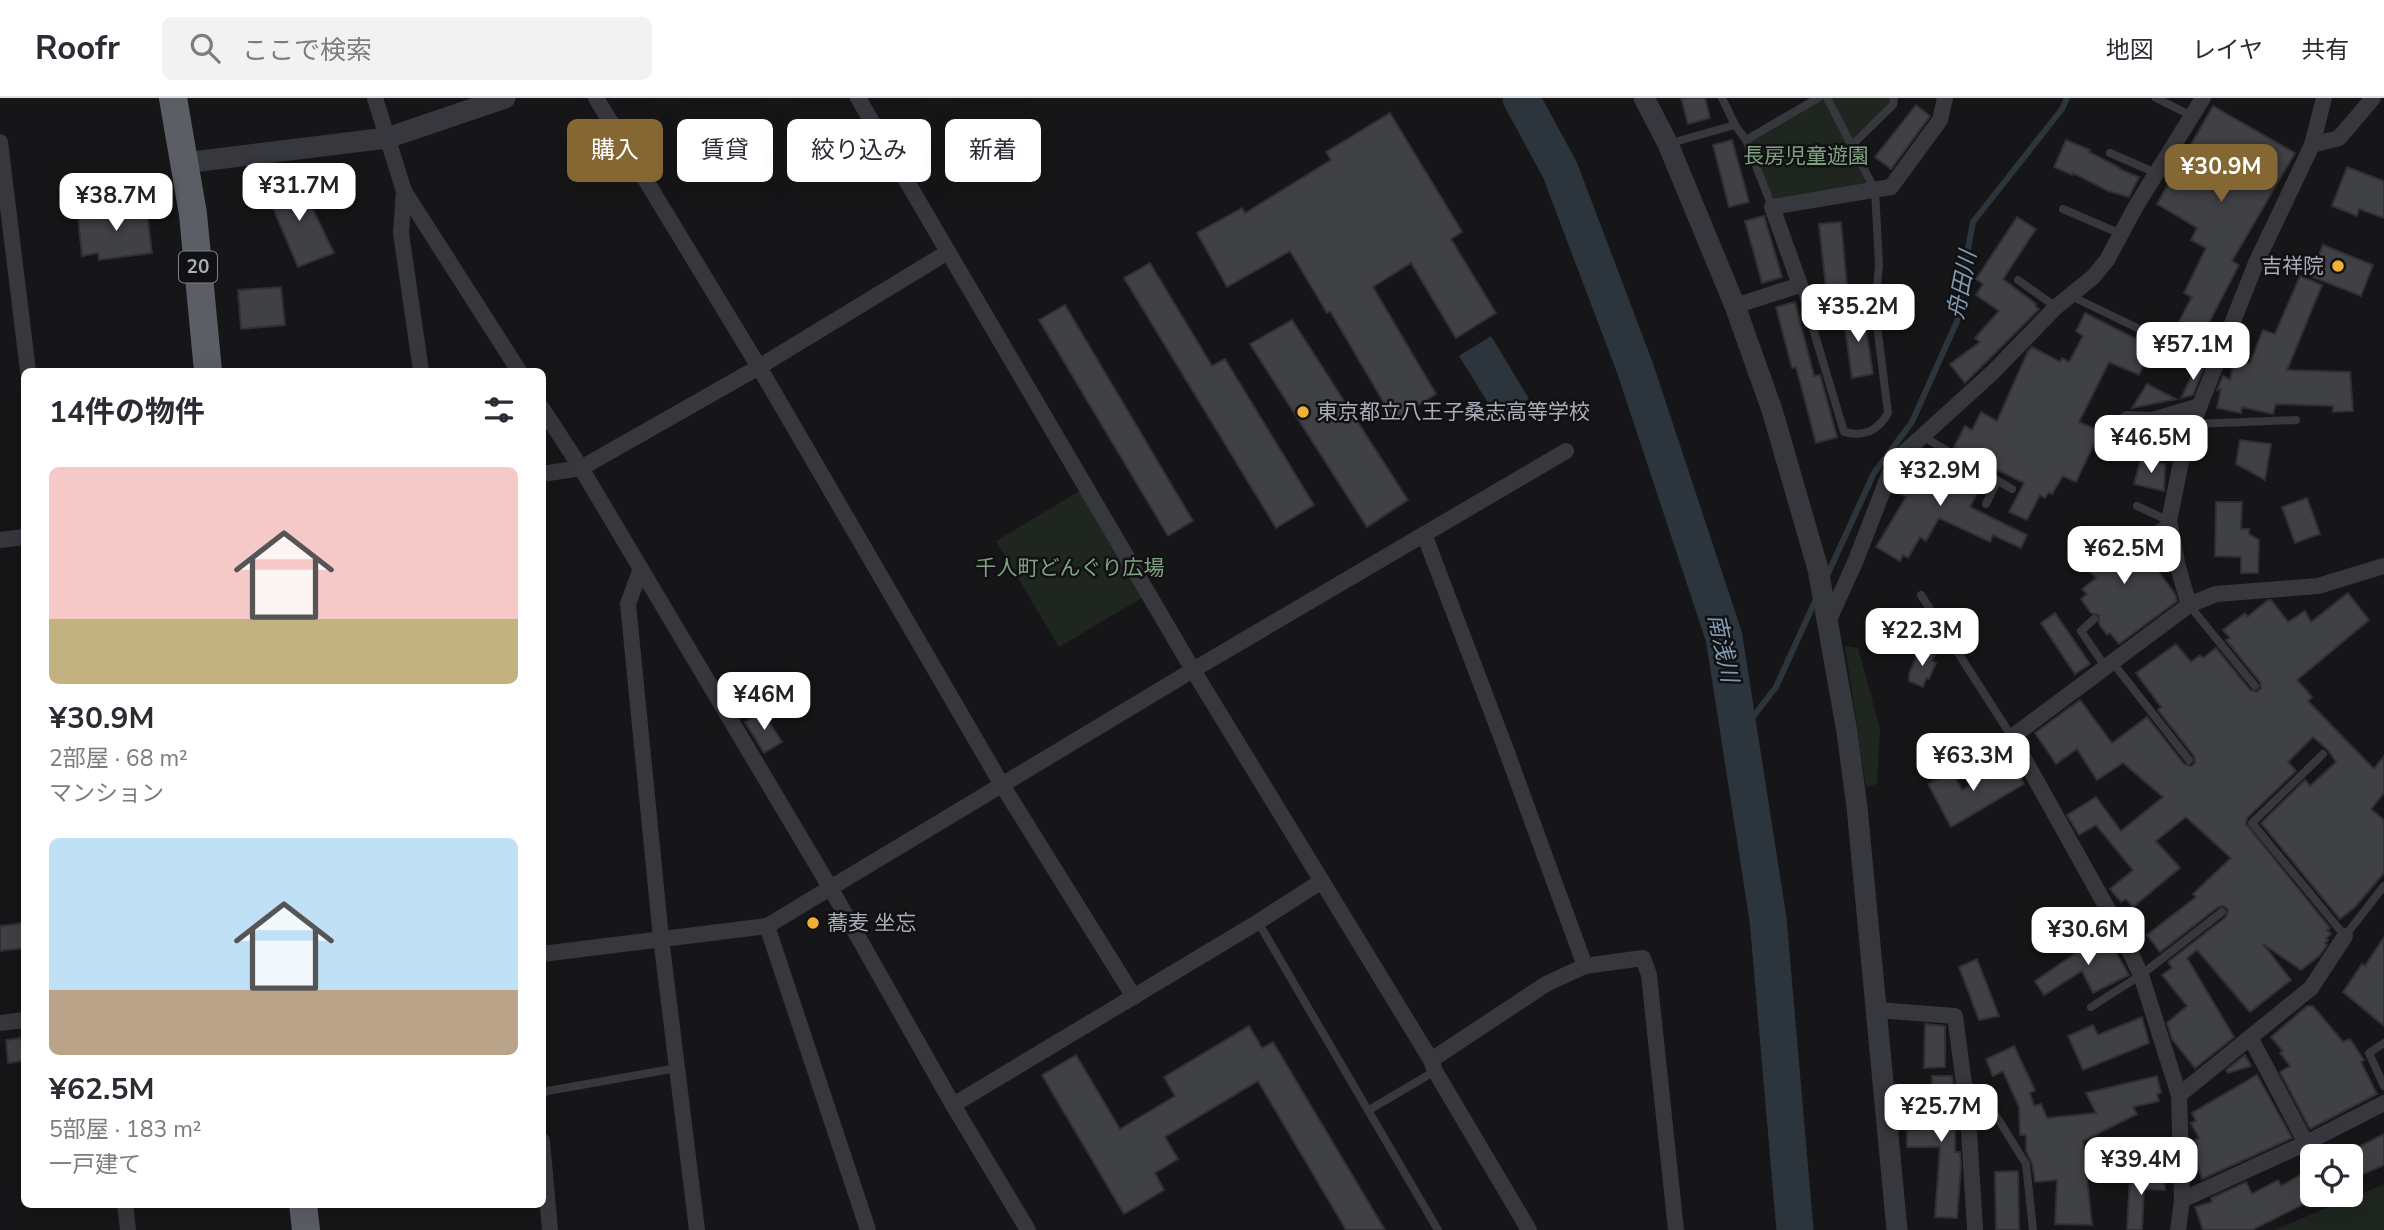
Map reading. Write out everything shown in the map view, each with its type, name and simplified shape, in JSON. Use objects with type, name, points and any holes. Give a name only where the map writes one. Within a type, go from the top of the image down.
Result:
[{"type":"highway","name":"20","points":[[173,98],[193,214],[208,368]]},
{"type":"street","points":[[375,98],[404,191],[517,368]]},
{"type":"street","points":[[184,163],[387,138],[505,98]]},
{"type":"street","points":[[596,98],[759,367],[1002,785],[1134,997]]},
{"type":"street","points":[[858,98],[1193,670],[1433,1065],[1529,1230]]},
{"type":"street","points":[[1644,98],[1668,144],[1735,306],[1772,410],[1818,569],[1855,795],[1897,1230]]},
{"type":"street","points":[[1735,306],[1800,285],[1772,207],[1891,187],[1940,120],[1945,98]]},
{"type":"street","points":[[1827,613],[1856,560],[1894,462],[1992,373],[2056,307],[2093,277],[2107,260],[2156,173],[2203,98]]},
{"type":"street","points":[[2189,605],[2169,521],[2181,462],[2193,424],[2256,263],[2312,145],[2324,98]]},
{"type":"street","points":[[2312,145],[2339,138],[2372,98]]},
{"type":"street","points":[[0,142],[28,368]]},
{"type":"street","points":[[404,191],[401,233],[421,368]]},
{"type":"street","points":[[546,473],[581,468],[759,367],[948,251]]},
{"type":"street","points":[[2119,428],[2127,419],[2152,420],[2200,406]]},
{"type":"street","points":[[546,414],[581,468],[831,889],[953,1105],[1028,1230]]},
{"type":"street","points":[[546,953],[767,926],[1193,670],[1566,451]]},
{"type":"street","points":[[1424,534],[1585,966]]},
{"type":"street","points":[[0,540],[21,537]]},
{"type":"street","points":[[2178,1230],[2182,1200],[2179,1095],[2141,975],[2121,933],[2012,737],[2189,605],[2216,594],[2318,586],[2384,566]]},
{"type":"street","points":[[640,571],[628,604],[661,938],[697,1230]]},
{"type":"street","points":[[953,1105],[1322,881]]},
{"type":"street","points":[[767,926],[868,1230]]},
{"type":"street","points":[[2179,1095],[2311,988],[2344,936]]},
{"type":"street","points":[[1433,1065],[1546,984],[1585,966],[1643,958],[1649,975],[1676,1230]]},
{"type":"street","points":[[1877,1010],[1955,1016],[1965,1082],[1975,1230]]},
{"type":"street","points":[[0,1023],[21,1020]]},
{"type":"street","points":[[2250,1037],[2305,1143]]},
{"type":"street","points":[[2182,1200],[2384,1103]]},
{"type":"street","points":[[546,1193],[550,1230]]},
{"type":"street","points":[[125,1208],[128,1230]]},
{"type":"lane","points":[[1722,98],[1735,125],[1746,140],[1772,207]]},
{"type":"lane","points":[[1746,140],[1818,98]]},
{"type":"lane","points":[[1800,285],[1844,432],[1859,436],[1880,426],[1888,413],[1875,309],[1879,265],[1875,190],[1827,98]]},
{"type":"lane","points":[[1852,145],[1890,108],[1894,98]]},
{"type":"lane","points":[[2156,98],[2192,116]]},
{"type":"lane","points":[[1668,144],[1735,125]]},
{"type":"lane","points":[[2109,153],[2156,173]]},
{"type":"lane","points":[[2063,209],[2121,234]]},
{"type":"lane","points":[[2018,280],[2056,307]]},
{"type":"lane","points":[[2071,296],[2183,350]]},
{"type":"lane","points":[[2193,424],[2296,420]]},
{"type":"lane","points":[[1922,436],[2012,489]]},
{"type":"lane","points":[[1986,504],[1997,481]]},
{"type":"lane","points":[[2137,506],[2169,521]]},
{"type":"lane","points":[[2127,549],[2169,521]]},
{"type":"lane","points":[[1921,595],[2012,737]]},
{"type":"lane","points":[[2189,605],[2255,686]]},
{"type":"lane","points":[[2094,619],[2081,631],[2189,760]]},
{"type":"lane","points":[[2323,754],[2252,823],[2344,936],[2384,886]]},
{"type":"lane","points":[[2091,1007],[2141,975],[2222,912]]},
{"type":"lane","points":[[1258,922],[1438,1230]]},
{"type":"lane","points":[[2384,1043],[2370,1053],[2384,1086]]},
{"type":"lane","points":[[1370,1111],[1433,1065]]},
{"type":"lane","points":[[546,1091],[677,1068]]},
{"type":"lane","points":[[1965,1082],[1990,1105],[2026,1164],[2033,1230]]},
{"type":"green space","name":"長房児童遊園","points":[[1818,98],[1893,98],[1890,108],[1852,145],[1875,190],[1772,207],[1746,140]]},
{"type":"green space","name":"千人町どんぐり広場","points":[[1081,490],[1145,596],[1059,647],[996,541]]},
{"type":"green space","points":[[1845,646],[1858,648],[1880,729],[1877,784],[1866,787]]},
{"type":"green space","points":[[2384,1184],[2384,1230],[2274,1230],[2329,1207],[2363,1207],[2363,1193]]},
{"type":"shaded area","points":[[1491,336],[1529,399],[1498,419],[1459,356]]},
{"type":"building","points":[[1681,98],[1705,98],[1710,118],[1688,124]]},
{"type":"building","points":[[1916,105],[1930,116],[1891,169],[1875,157]]},
{"type":"building","points":[[2213,106],[2295,153],[2232,261],[2239,265],[2199,342],[2175,329],[2192,297],[2184,293],[2206,248],[2191,240],[2197,228],[2157,204]]},
{"type":"building","points":[[1390,113],[1462,232],[1451,239],[1496,313],[1456,338],[1411,263],[1373,287],[1436,394],[1394,420],[1330,311],[1327,313],[1290,251],[1227,287],[1197,233],[1242,208],[1245,213],[1331,160],[1326,152]]},
{"type":"building","points":[[1732,140],[1749,202],[1729,207],[1713,145]]},
{"type":"building","points":[[2066,140],[2139,177],[2129,197],[2108,191],[2073,173],[2072,175],[2054,167]]},
{"type":"building","points":[[2347,167],[2384,181],[2384,218],[2359,209],[2357,216],[2332,206]]},
{"type":"building","points":[[291,178],[296,190],[302,187],[334,253],[298,267],[264,187]]},
{"type":"building","points":[[146,205],[152,253],[99,260],[98,253],[82,256],[78,217],[96,216],[96,213]]},
{"type":"building","points":[[1764,216],[1782,277],[1762,283],[1745,221]]},
{"type":"building","points":[[2017,217],[2036,229],[2003,279],[2039,309],[1965,383],[1950,364],[1980,342],[1975,338],[1999,311],[1976,295],[1983,284],[1976,279]]},
{"type":"building","points":[[1841,222],[1847,287],[1826,289],[1819,224]]},
{"type":"building","points":[[2323,245],[2373,265],[2361,296],[2310,276]]},
{"type":"building","points":[[1150,263],[1212,366],[1225,359],[1314,505],[1276,528],[1124,278]]},
{"type":"building","points":[[2300,276],[2322,285],[2287,370],[2350,372],[2353,411],[2333,412],[2333,406],[2276,404],[2273,414],[2242,407],[2241,413],[2217,408],[2221,389],[2217,390],[2223,376],[2230,380],[2234,360],[2250,363],[2263,330],[2275,334]]},
{"type":"building","points":[[281,287],[285,325],[241,329],[238,290]]},
{"type":"building","points":[[1795,302],[1814,376],[1820,375],[1837,437],[1816,443],[1796,367],[1792,368],[1776,307]]},
{"type":"building","points":[[1065,305],[1193,521],[1168,536],[1039,320]]},
{"type":"building","points":[[1863,310],[1873,374],[1852,378],[1843,313]]},
{"type":"building","points":[[2085,313],[2152,347],[2139,375],[2109,362],[2079,422],[2100,431],[2076,482],[2063,476],[2052,494],[2049,492],[2045,498],[2040,495],[2027,520],[2009,512],[2024,483],[1991,467],[1990,469],[1954,447],[1965,426],[1972,430],[1981,412],[1997,421],[2032,347],[2060,362],[2062,358],[2069,362],[2083,336],[2076,331]]},
{"type":"building","points":[[1292,320],[1408,500],[1367,527],[1250,344]]},
{"type":"building","points":[[2198,363],[2204,367],[2193,395],[2181,398]]},
{"type":"building","points":[[2147,384],[2176,399],[2132,408]]},
{"type":"building","points":[[2240,440],[2271,444],[2265,480],[2236,464]]},
{"type":"building","points":[[1920,453],[1945,464],[1948,459],[1984,480],[1970,507],[2027,535],[2021,548],[1993,535],[1990,542],[1939,518],[1926,541],[1920,537],[1908,558],[1903,555],[1900,561],[1876,547],[1906,497],[1901,494]]},
{"type":"building","points":[[2141,459],[2165,464],[2164,491],[2134,484]]},
{"type":"building","points":[[2307,498],[2320,534],[2295,543],[2282,507]]},
{"type":"building","points":[[2216,502],[2242,502],[2241,529],[2249,529],[2249,534],[2259,540],[2258,573],[2241,573],[2241,557],[2215,556]]},
{"type":"building","points":[[2099,529],[2126,559],[2152,541],[2166,562],[2156,568],[2177,601],[2119,644],[2110,633],[2107,635],[2099,624],[2099,615],[2091,613],[2081,599],[2087,594],[2082,589],[2096,578],[2072,553]]},
{"type":"building","points":[[2348,593],[2369,620],[2297,680],[2312,697],[2308,701],[2374,769],[2384,756],[2384,793],[2371,809],[2384,820],[2384,873],[2355,907],[2340,919],[2261,823],[2305,780],[2310,786],[2336,762],[2328,750],[2313,737],[2288,762],[2296,771],[2247,818],[2246,824],[2330,928],[2327,930],[2331,934],[2326,938],[2327,945],[2319,956],[2301,970],[2263,944],[2291,980],[2250,1012],[2197,950],[2187,958],[2234,1037],[2195,1068],[2172,1039],[2167,1023],[2187,1006],[2162,975],[2172,968],[2168,962],[2226,917],[2228,910],[2224,906],[2218,907],[2160,952],[2147,935],[2196,897],[2193,894],[2231,858],[2186,817],[2156,841],[2180,868],[2133,907],[2126,899],[2121,902],[2110,889],[2133,870],[2096,825],[2079,835],[2067,815],[2096,797],[2121,831],[2163,797],[2123,763],[2097,780],[2077,749],[2056,764],[2035,733],[2080,700],[2112,743],[2147,717],[2184,764],[2192,766],[2195,762],[2194,756],[2158,710],[2161,707],[2136,673],[2176,644],[2191,662],[2200,655],[2203,658],[2216,648],[2250,690],[2257,692],[2261,688],[2260,682],[2226,640],[2230,638],[2223,630],[2245,613],[2247,617],[2268,600],[2271,600],[2288,622],[2305,611],[2311,622]]},
{"type":"building","points":[[2055,613],[2090,664],[2075,674],[2041,623]]},
{"type":"building","points":[[1920,648],[1935,655],[1932,661],[1936,663],[1923,687],[1909,681],[1909,674]]},
{"type":"building","points":[[763,712],[782,742],[764,753],[745,722]]},
{"type":"building","points":[[2011,762],[2024,784],[1951,827],[1928,784],[1952,771],[1962,790]]},
{"type":"building","points":[[21,923],[21,948],[0,951],[0,926]]},
{"type":"building","points":[[2105,933],[2129,975],[2093,993],[2082,971],[2044,995],[2035,981]]},
{"type":"building","points":[[2384,937],[2384,1026],[2343,992]]},
{"type":"building","points":[[1977,959],[1999,1016],[1979,1020],[1959,967]]},
{"type":"building","points":[[2307,1006],[2313,1006],[2343,1042],[2350,1039],[2364,1060],[2361,1062],[2377,1094],[2310,1129],[2280,1072],[2290,1066],[2280,1053],[2283,1051],[2271,1037]]},
{"type":"building","points":[[2142,1017],[2149,1043],[2083,1070],[2068,1036],[2093,1025],[2098,1035]]},
{"type":"building","points":[[1925,1024],[1945,1026],[1945,1067],[1924,1068]]},
{"type":"building","points":[[1249,1026],[1262,1048],[1273,1042],[1385,1230],[1346,1230],[1258,1081],[1165,1137],[1178,1159],[1155,1173],[1164,1190],[1124,1214],[1042,1075],[1076,1055],[1120,1129],[1175,1096],[1164,1077]]},
{"type":"building","points":[[21,1038],[21,1061],[8,1063],[6,1040]]},
{"type":"building","points":[[2014,1046],[2035,1090],[2030,1093],[2034,1106],[2041,1104],[2047,1118],[2096,1113],[2086,1093],[2157,1076],[2161,1093],[2157,1094],[2159,1101],[2133,1107],[2137,1114],[2083,1141],[2092,1225],[2055,1224],[2057,1180],[2035,1182],[2032,1163],[2026,1151],[2026,1135],[2020,1135],[2019,1107],[2003,1071],[1993,1076],[1986,1059]]},
{"type":"building","points":[[2245,1055],[2251,1066],[2228,1073],[2226,1070]]},
{"type":"building","points":[[2257,1075],[2292,1138],[2202,1179],[2192,1147],[2197,1145],[2195,1140],[2199,1138],[2191,1123],[2196,1121],[2192,1113]]},
{"type":"building","points":[[1932,1076],[1952,1076],[1955,1095],[1955,1152],[1960,1152],[1961,1165],[1957,1218],[1935,1217],[1940,1147],[1907,1147],[1907,1130],[1917,1130],[1917,1114],[1932,1114]]},
{"type":"building","points":[[2384,1134],[2384,1165],[2363,1174],[2363,1144]]},
{"type":"building","points":[[2018,1171],[2019,1230],[1996,1230],[1995,1172]]},
{"type":"building","points":[[2145,1173],[2165,1174],[2165,1190],[2144,1189],[2142,1230],[2127,1230],[2130,1175],[2144,1176]]},
{"type":"building","points":[[2300,1175],[2300,1206],[2252,1230],[2203,1230],[2195,1207],[2212,1202],[2211,1198],[2246,1182],[2252,1194],[2278,1180],[2281,1186]]},
{"type":"waterway","name":"南浅川","points":[[1521,98],[1560,170],[1635,368],[1724,637],[1768,919],[1795,1230]]},
{"type":"waterway","name":"舟田川","points":[[1826,578],[1874,473],[1912,422],[1958,319],[1973,222],[2062,109],[2067,98]]},
{"type":"waterway","points":[[1739,735],[1776,687],[1817,597]]},
{"type":"place","name":"吉祥院","points":[[2338,266]]},
{"type":"place","name":"東京都立八王子桑志高等学校","points":[[1303,412]]},
{"type":"place","name":"蕎麦 坐忘","points":[[813,923]]}]
